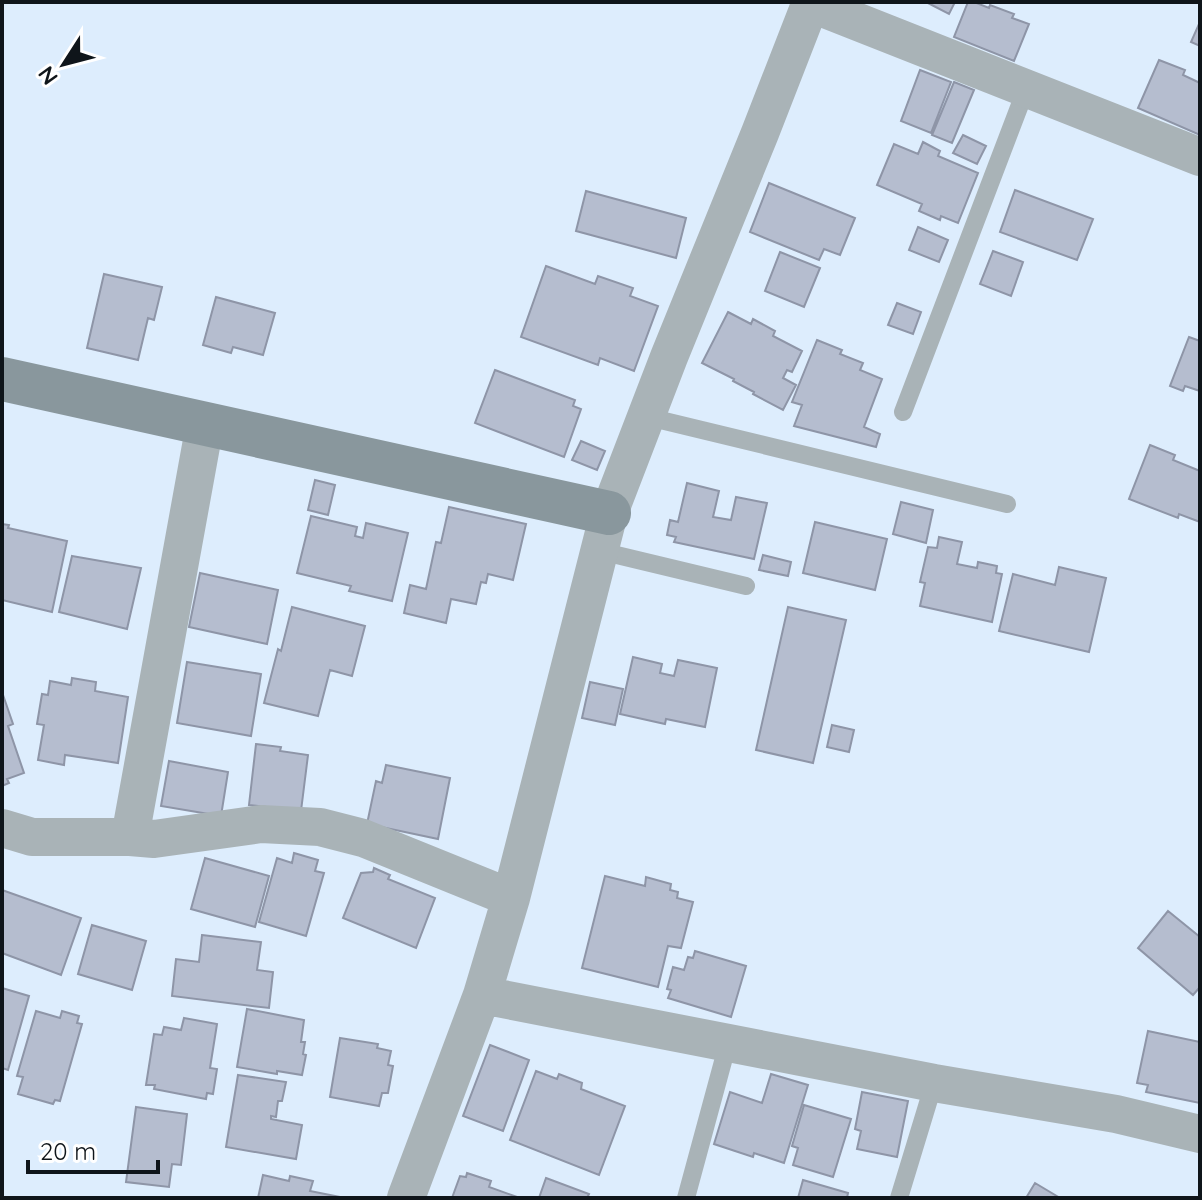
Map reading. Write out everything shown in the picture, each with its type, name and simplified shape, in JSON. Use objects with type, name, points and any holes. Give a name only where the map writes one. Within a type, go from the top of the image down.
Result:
[{"type":"street","points":[[406,1198],[482,995],[511,898],[605,532],[669,357],[810,3],[1200,157]]},
{"type":"street","points":[[2,379],[205,424],[605,532]]},
{"type":"street","points":[[130,837],[205,424]]},
{"type":"street","points":[[2,828],[32,837],[154,839],[261,824],[320,827],[363,838],[511,898]]},
{"type":"street","points":[[482,995],[934,1083],[1116,1114],[1200,1134]]},
{"type":"lane","points":[[903,412],[1026,89]]},
{"type":"lane","points":[[648,417],[1007,504]]},
{"type":"lane","points":[[605,532],[746,586]]},
{"type":"lane","points":[[686,1198],[728,1043]]},
{"type":"lane","points":[[899,1198],[934,1083]]},
{"type":"building","points":[[926,2],[955,2],[949,14]]},
{"type":"building","points":[[968,2],[989,8],[990,5],[1014,14],[1012,18],[1029,24],[1014,61],[954,37]]},
{"type":"building","points":[[1200,24],[1200,46],[1191,42]]},
{"type":"building","points":[[1159,60],[1185,70],[1183,75],[1200,83],[1200,135],[1138,108]]},
{"type":"building","points":[[920,70],[951,82],[931,133],[901,121]]},
{"type":"building","points":[[954,82],[974,90],[952,143],[932,135]]},
{"type":"building","points":[[963,135],[986,146],[977,164],[953,153]]},
{"type":"building","points":[[923,142],[940,151],[938,156],[978,173],[958,223],[941,216],[940,220],[919,211],[922,204],[877,185],[894,144],[918,154]]},
{"type":"building","points":[[769,183],[855,218],[840,255],[824,249],[819,260],[750,232]]},
{"type":"building","points":[[1015,190],[1093,219],[1077,260],[1000,232]]},
{"type":"building","points":[[586,191],[686,218],[676,258],[576,231]]},
{"type":"building","points":[[918,227],[948,240],[939,262],[909,250]]},
{"type":"building","points":[[993,251],[1023,262],[1011,296],[980,284]]},
{"type":"building","points":[[780,252],[820,268],[804,307],[765,291]]},
{"type":"building","points":[[546,266],[595,284],[598,276],[633,288],[630,296],[658,306],[634,371],[600,358],[598,365],[521,337]]},
{"type":"building","points":[[104,274],[162,287],[154,320],[148,318],[138,360],[87,348]]},
{"type":"building","points":[[216,297],[275,313],[263,355],[233,347],[231,353],[203,345]]},
{"type":"building","points":[[897,303],[921,312],[913,334],[888,325]]},
{"type":"building","points":[[728,312],[751,324],[753,319],[775,331],[773,336],[802,351],[792,372],[787,370],[783,378],[796,385],[783,410],[702,363]]},
{"type":"building","points":[[1189,337],[1200,341],[1200,391],[1185,386],[1183,391],[1170,386]]},
{"type":"building","points":[[817,340],[842,350],[840,354],[863,363],[860,370],[882,379],[864,427],[880,434],[876,447],[794,426],[802,405],[792,402]]},
{"type":"building","points":[[495,370],[575,400],[573,406],[581,409],[564,457],[475,423]]},
{"type":"building","points":[[581,441],[605,451],[597,470],[572,460]]},
{"type":"building","points":[[1150,445],[1175,455],[1173,460],[1200,471],[1200,522],[1179,514],[1178,518],[1129,499]]},
{"type":"building","points":[[315,480],[335,485],[328,515],[308,510]]},
{"type":"building","points":[[687,483],[719,491],[713,517],[731,520],[736,497],[767,503],[754,559],[674,542],[676,537],[667,535],[670,520],[678,522]]},
{"type":"building","points":[[901,502],[933,510],[926,543],[893,534]]},
{"type":"building","points":[[449,507],[526,524],[513,580],[488,574],[486,583],[481,582],[476,604],[451,599],[446,623],[404,613],[410,585],[426,589],[436,542],[441,543]]},
{"type":"building","points":[[311,516],[357,527],[355,536],[363,538],[366,523],[408,533],[392,601],[349,591],[351,586],[297,573]]},
{"type":"building","points":[[815,522],[887,539],[875,590],[803,573]]},
{"type":"building","points":[[2,524],[67,541],[52,612],[2,600]]},
{"type":"building","points":[[939,537],[962,542],[957,564],[977,568],[978,562],[997,566],[996,573],[1002,574],[992,622],[920,606],[925,583],[920,582],[928,547],[937,548]]},
{"type":"building","points":[[763,555],[791,562],[788,576],[759,570]]},
{"type":"building","points":[[72,556],[141,568],[127,629],[59,612]]},
{"type":"building","points":[[1059,567],[1106,578],[1089,652],[999,631],[1013,574],[1055,585]]},
{"type":"building","points":[[200,573],[278,590],[267,644],[189,627]]},
{"type":"building","points":[[292,607],[365,626],[352,676],[330,670],[318,716],[264,703]]},
{"type":"building","points":[[788,607],[846,620],[813,763],[756,750]]},
{"type":"building","points":[[633,657],[662,664],[660,673],[674,676],[678,660],[717,668],[705,727],[666,719],[665,724],[620,714]]},
{"type":"building","points":[[187,662],[261,674],[251,736],[177,723]]},
{"type":"building","points":[[72,678],[96,682],[95,691],[128,697],[118,763],[65,755],[64,765],[38,760],[44,725],[37,724],[42,694],[48,695],[50,681],[71,685]]},
{"type":"building","points":[[590,682],[623,689],[615,725],[582,718]]},
{"type":"building","points":[[2,692],[13,724],[8,726],[24,773],[7,779],[9,783],[2,786]]},
{"type":"building","points":[[832,725],[854,730],[849,752],[827,747]]},
{"type":"building","points":[[256,744],[308,755],[301,811],[249,805]]},
{"type":"building","points":[[169,761],[228,772],[221,816],[161,806]]},
{"type":"building","points":[[386,765],[450,778],[438,839],[367,824],[376,781],[382,783]]},
{"type":"building","points":[[294,853],[318,860],[315,871],[324,873],[306,936],[259,922],[277,858],[292,863]]},
{"type":"building","points":[[205,858],[269,876],[255,927],[191,909]]},
{"type":"building","points":[[374,868],[390,875],[388,879],[435,898],[416,948],[343,918],[361,873],[373,872]]},
{"type":"building","points":[[605,876],[645,886],[646,877],[671,884],[670,890],[678,892],[677,898],[693,902],[681,948],[668,946],[658,987],[582,968]]},
{"type":"building","points":[[2,890],[81,918],[61,975],[2,953]]},
{"type":"building","points":[[1168,911],[1200,937],[1200,987],[1193,995],[1138,948]]},
{"type":"building","points":[[92,925],[146,941],[132,990],[78,974]]},
{"type":"building","points":[[202,935],[261,942],[257,970],[273,972],[269,1008],[172,996],[176,959],[199,962]]},
{"type":"building","points":[[695,951],[746,966],[731,1017],[668,998],[671,990],[667,989],[673,967],[684,970],[688,957],[693,958]]},
{"type":"building","points":[[2,988],[29,996],[8,1070],[2,1068]]},
{"type":"building","points":[[247,1009],[304,1020],[301,1042],[305,1042],[303,1054],[306,1055],[302,1075],[237,1067]]},
{"type":"building","points":[[36,1011],[60,1018],[62,1011],[79,1016],[77,1023],[82,1024],[60,1101],[55,1100],[53,1104],[18,1094],[23,1077],[17,1076]]},
{"type":"building","points":[[184,1018],[217,1024],[210,1068],[217,1069],[213,1094],[207,1093],[206,1099],[146,1085],[154,1034],[162,1035],[164,1027],[181,1030]]},
{"type":"building","points":[[1148,1031],[1200,1042],[1200,1103],[1146,1092],[1148,1085],[1137,1083]]},
{"type":"building","points":[[340,1038],[378,1044],[377,1048],[391,1051],[388,1065],[393,1066],[388,1093],[382,1093],[379,1106],[330,1097]]},
{"type":"building","points":[[490,1045],[529,1060],[503,1131],[463,1116]]},
{"type":"building","points":[[536,1071],[557,1079],[559,1074],[582,1083],[581,1089],[625,1106],[599,1175],[510,1140]]},
{"type":"building","points":[[771,1074],[808,1085],[784,1163],[714,1144],[730,1092],[762,1103]]},
{"type":"building","points":[[238,1075],[286,1082],[282,1101],[278,1101],[276,1117],[271,1116],[271,1119],[302,1125],[296,1159],[226,1147]]},
{"type":"building","points":[[862,1092],[908,1101],[897,1157],[857,1149],[861,1131],[855,1129]]},
{"type":"building","points":[[804,1105],[851,1119],[833,1177],[793,1165],[798,1148],[792,1146]]},
{"type":"building","points":[[136,1107],[187,1114],[181,1165],[172,1164],[169,1187],[126,1182]]},
{"type":"building","points":[[467,1173],[491,1181],[489,1187],[520,1198],[452,1198],[460,1176],[466,1177]]},
{"type":"building","points":[[263,1175],[289,1181],[290,1176],[313,1181],[310,1191],[345,1198],[258,1198]]},
{"type":"building","points":[[546,1178],[589,1194],[587,1198],[539,1198]]},
{"type":"building","points":[[803,1180],[848,1193],[847,1198],[798,1198]]},
{"type":"building","points":[[1035,1183],[1060,1198],[1026,1198]]}]
